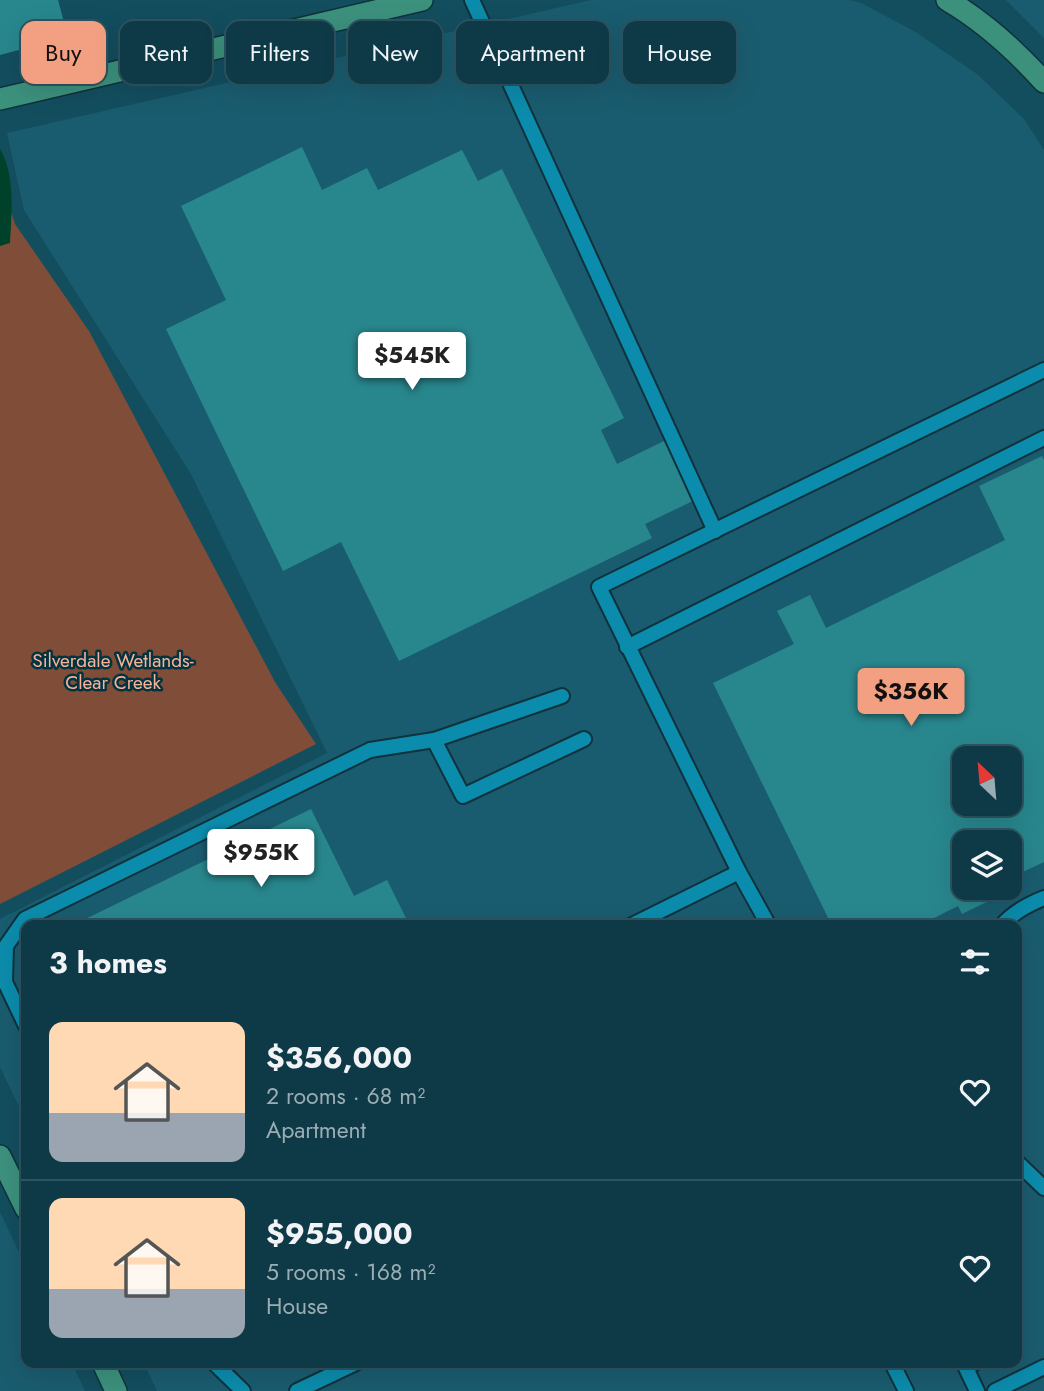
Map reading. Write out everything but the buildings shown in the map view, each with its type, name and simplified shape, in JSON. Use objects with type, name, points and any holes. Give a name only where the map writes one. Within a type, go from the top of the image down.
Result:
[{"type":"street","points":[[0,99],[422,0]]},
{"type":"street","points":[[947,0],[1002,41],[1044,82]]},
{"type":"street","points":[[0,1156],[21,1199]]},
{"type":"street","points":[[105,1368],[116,1391]]},
{"type":"lane","points":[[472,0],[715,531]]},
{"type":"lane","points":[[766,920],[739,872],[599,587],[1044,370]]},
{"type":"lane","points":[[628,646],[1044,438]]},
{"type":"lane","points":[[24,920],[370,750],[435,740],[562,696]]},
{"type":"lane","points":[[435,740],[463,796],[584,739]]},
{"type":"lane","points":[[642,920],[739,872]]},
{"type":"lane","points":[[1006,920],[1021,908],[1044,898]]},
{"type":"lane","points":[[21,924],[5,946],[5,982],[21,1016]]},
{"type":"lane","points":[[1022,1168],[1044,1188]]},
{"type":"lane","points":[[995,1391],[1044,1367]]},
{"type":"lane","points":[[219,1368],[243,1391]]},
{"type":"lane","points":[[297,1391],[345,1368]]},
{"type":"lane","points":[[894,1368],[906,1391]]},
{"type":"lane","points":[[966,1368],[977,1391]]},
{"type":"shaded area","points":[[591,0],[849,0],[861,3],[914,31],[977,74],[1024,119],[1044,150],[1044,1391],[157,1391],[146,1368],[1022,1368],[1022,920],[21,920],[21,1111],[0,1067],[0,919],[327,753],[191,474],[24,210],[7,133],[226,83],[334,84],[334,59],[348,55],[348,84],[442,84],[442,34],[456,31],[456,84],[609,84],[609,21],[499,21]]},
{"type":"shaded area","points":[[1006,0],[1044,0],[1044,38]]},
{"type":"shaded area","points":[[0,149],[8,170],[12,207],[10,243],[0,246]]},
{"type":"shaded area","points":[[0,1212],[21,1256],[21,1368],[74,1368],[85,1391],[0,1391]]},
{"type":"green space","name":"Silverdale Wetlands- Clear Creek","points":[[0,157],[5,193],[15,224],[89,331],[275,682],[316,744],[0,904]]}]
